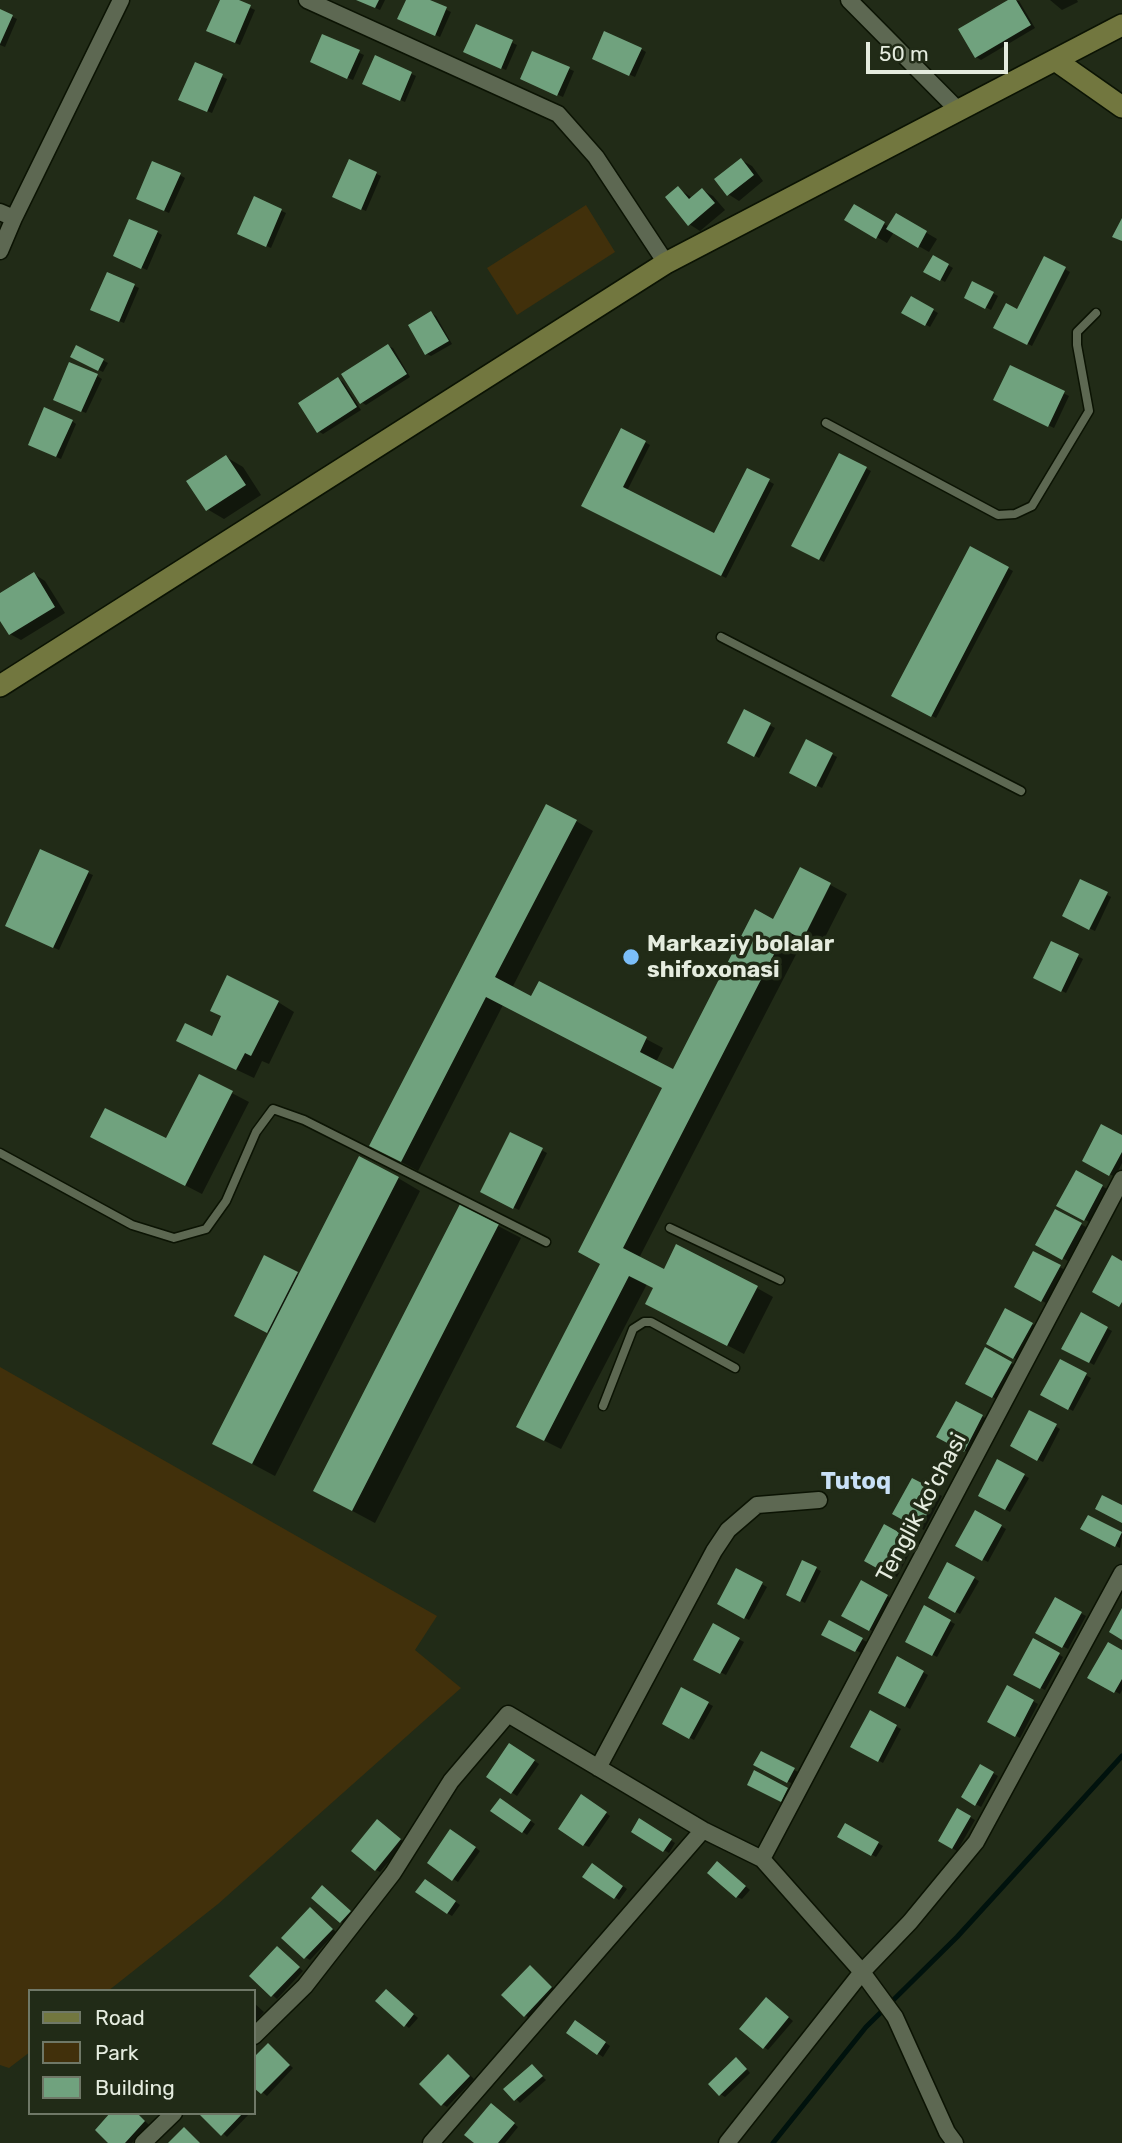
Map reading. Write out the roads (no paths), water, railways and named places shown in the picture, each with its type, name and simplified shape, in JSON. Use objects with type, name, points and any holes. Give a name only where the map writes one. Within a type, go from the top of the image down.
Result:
[{"type":"street","points":[[0,251],[7,215],[121,0]]},
{"type":"street","points":[[307,0],[558,114],[596,157],[666,263]]},
{"type":"street","points":[[849,0],[958,110]]},
{"type":"street","points":[[0,685],[666,263],[1122,25]]},
{"type":"street","points":[[1055,60],[1122,107]]},
{"type":"street","name":"Tenglik ko'chasi","points":[[762,1859],[1122,1179]]},
{"type":"street","points":[[598,1768],[714,1551],[728,1530],[757,1505],[819,1500]]},
{"type":"street","points":[[727,2143],[862,1972],[910,1922],[976,1842],[1122,1573]]},
{"type":"street","points":[[256,2034],[306,1986],[393,1872],[451,1782],[508,1714],[702,1830],[762,1859],[862,1972],[895,2017],[947,2139]]},
{"type":"street","points":[[431,2143],[702,1830]]},
{"type":"street","points":[[143,2143],[172,2115]]},
{"type":"lane","points":[[826,423],[998,515],[1015,514],[1032,506],[1089,411],[1077,332],[1096,313]]},
{"type":"lane","points":[[721,637],[1021,791]]},
{"type":"lane","points":[[0,1153],[132,1225],[174,1238],[206,1229],[226,1200],[256,1132],[273,1110],[304,1120],[546,1242]]},
{"type":"lane","points":[[670,1228],[780,1280]]},
{"type":"lane","points":[[603,1406],[633,1329],[644,1322],[650,1322],[735,1368]]},
{"type":"waterway","points":[[773,2143],[866,2027],[957,1937],[1122,1756]]},
{"type":"place","name":"Markaziy bolalar shifoxonasi","points":[[631,957]]},
{"type":"district","name":"Tutoq","points":[[856,1482]]}]
